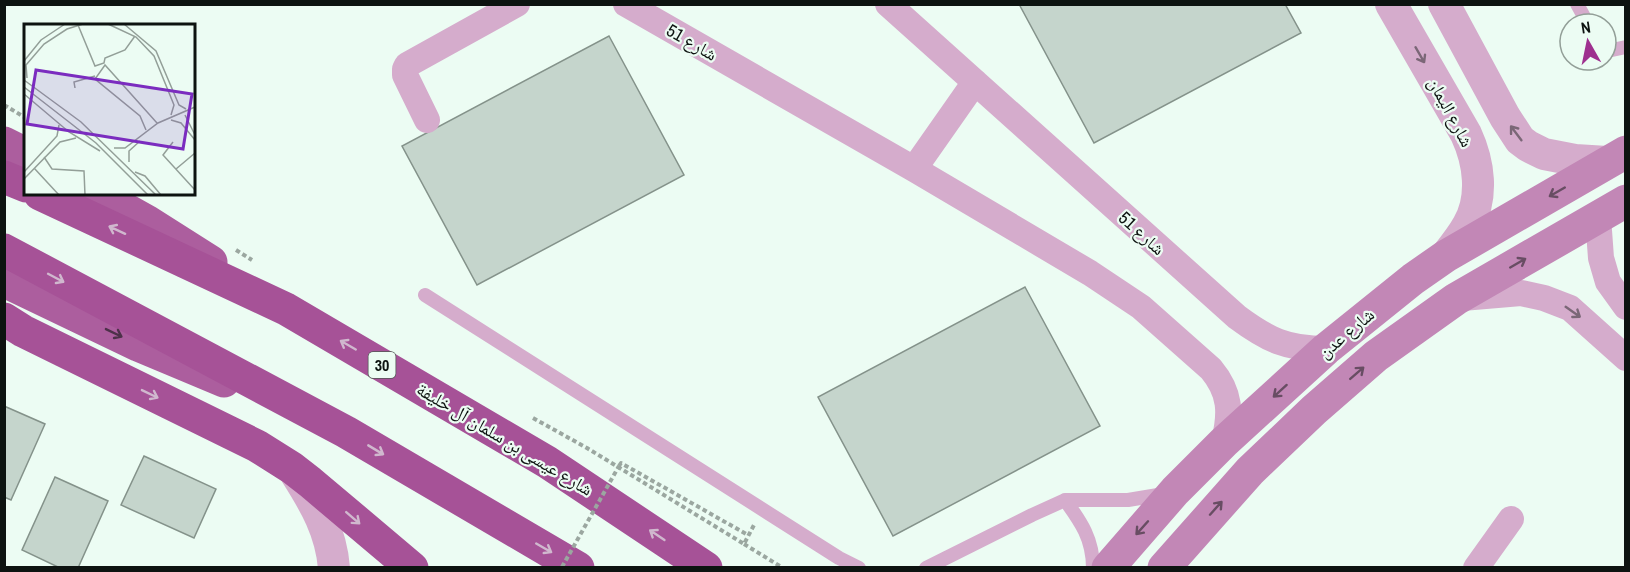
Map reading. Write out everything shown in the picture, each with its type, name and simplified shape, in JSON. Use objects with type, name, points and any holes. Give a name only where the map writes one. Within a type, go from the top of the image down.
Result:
[{"type":"highway","points":[[4,143],[24,153]]},
{"type":"highway","points":[[4,177],[24,185]]},
{"type":"highway","name":"شارع عيسى بن سلمان آل خليفة","points":[[42,195],[286,309],[547,462],[706,567]]},
{"type":"highway","points":[[100,195],[148,222],[286,309]]},
{"type":"highway","points":[[4,250],[346,432],[578,567]]},
{"type":"highway","points":[[4,281],[138,345],[346,432]]},
{"type":"highway","points":[[4,320],[257,446],[292,468],[412,567]]},
{"type":"main road","name":"شارع عدن","points":[[1108,567],[1175,491],[1224,442],[1326,349],[1365,317],[1446,256],[1616,157]]},
{"type":"main road","name":"شارع عدن","points":[[1164,567],[1250,471],[1314,410],[1389,346],[1445,306],[1612,209]]},
{"type":"main road","points":[[1413,279],[1409,289],[1416,307],[1445,306]]},
{"type":"main road","points":[[1365,317],[1379,316],[1387,320],[1392,327],[1393,335],[1389,346]]},
{"type":"street","points":[[427,120],[405,75],[407,65],[517,4]]},
{"type":"street","name":"شارع 51","points":[[626,4],[914,169],[1142,307],[1211,369],[1222,384],[1228,400],[1228,422],[1224,442]]},
{"type":"street","name":"شارع 51","points":[[888,4],[1237,318],[1260,334],[1290,346],[1326,349]]},
{"type":"street","name":"شارع اليمان","points":[[1391,4],[1472,147],[1476,163],[1478,186],[1475,209],[1468,225],[1446,256]]},
{"type":"street","points":[[1444,4],[1513,130],[1528,146],[1558,158],[1616,157]]},
{"type":"street","points":[[1446,99],[1460,112],[1469,116],[1479,115],[1485,109],[1488,98],[1485,81]]},
{"type":"street","points":[[914,169],[975,82]]},
{"type":"street","points":[[1612,209],[1601,258],[1608,282],[1626,306]]},
{"type":"street","points":[[1445,306],[1521,294],[1544,298],[1570,308],[1626,358]]},
{"type":"street","points":[[292,468],[314,501],[324,522],[334,567]]},
{"type":"street","points":[[1476,567],[1511,519]]},
{"type":"lane","points":[[425,295],[839,558],[859,567]]},
{"type":"lane","points":[[926,567],[1065,500],[1128,500],[1175,491]]},
{"type":"lane","points":[[1065,500],[1087,534],[1093,567]]},
{"type":"path","points":[[4,105],[24,117]]},
{"type":"path","points":[[562,567],[621,463],[748,535]]},
{"type":"path","points":[[744,544],[783,567]]},
{"type":"building","points":[[1019,4],[1285,4],[1301,33],[1094,143]]},
{"type":"building","points":[[609,36],[684,175],[477,285],[402,146]]},
{"type":"building","points":[[1025,287],[1100,426],[893,536],[818,397]]},
{"type":"building","points":[[4,406],[45,424],[11,500],[4,497]]},
{"type":"building","points":[[144,456],[216,489],[194,538],[121,505]]},
{"type":"building","points":[[55,477],[108,501],[78,568],[60,568],[22,550]]}]
